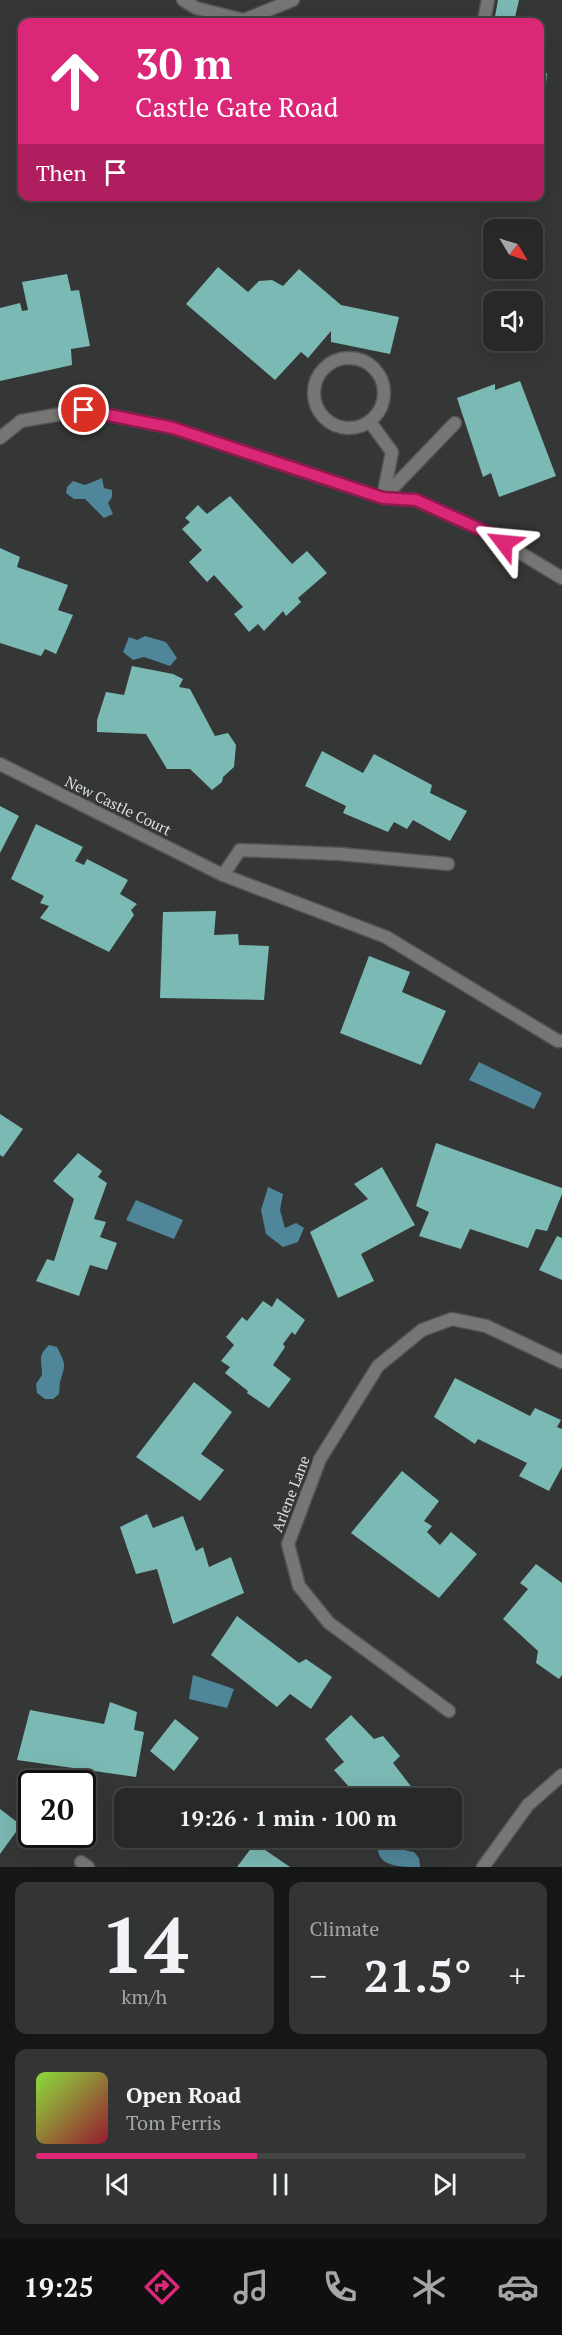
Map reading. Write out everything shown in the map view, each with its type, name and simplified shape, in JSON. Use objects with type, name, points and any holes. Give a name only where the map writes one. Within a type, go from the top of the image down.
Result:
[{"type":"street","points":[[183,0],[196,8],[236,18]]},
{"type":"street","points":[[249,18],[293,0]]},
{"type":"street","points":[[484,18],[488,0]]},
{"type":"street","points":[[341,358],[353,358],[375,369],[382,380],[384,392],[378,414],[369,422],[348,429],[337,427],[327,422],[320,413],[314,403],[315,381],[330,363],[341,358]]},
{"type":"street","points":[[0,438],[21,421],[84,410],[173,428],[383,498],[416,500],[484,531],[562,578]]},
{"type":"street","points":[[369,422],[392,452],[383,498]]},
{"type":"street","points":[[383,498],[455,423]]},
{"type":"street","name":"New Castle Court","points":[[0,764],[223,875],[386,937],[558,1041],[562,1041]]},
{"type":"street","points":[[223,875],[240,850],[340,854],[448,864]]},
{"type":"street","name":"Arlene Lane","points":[[449,1711],[329,1623],[299,1586],[288,1544],[320,1459],[378,1366],[422,1330],[452,1319],[486,1326],[562,1362]]},
{"type":"street","points":[[483,1867],[528,1805],[562,1775]]},
{"type":"water","points":[[102,478],[104,488],[112,490],[112,497],[108,503],[113,514],[104,518],[85,499],[74,499],[66,493],[67,487],[73,481],[85,485]]},
{"type":"water","points":[[145,636],[166,642],[177,658],[170,666],[144,657],[133,660],[123,652],[129,637],[137,640]]},
{"type":"water","points":[[479,1062],[542,1093],[534,1109],[469,1080]]},
{"type":"water","points":[[268,1187],[283,1194],[280,1210],[285,1228],[296,1223],[304,1228],[298,1242],[283,1247],[266,1234],[261,1210]]},
{"type":"water","points":[[136,1200],[183,1220],[174,1239],[126,1220]]},
{"type":"water","points":[[49,1345],[57,1347],[64,1366],[59,1394],[53,1399],[45,1399],[37,1393],[36,1384],[42,1375],[42,1356]]},
{"type":"water","points":[[193,1675],[234,1689],[227,1708],[189,1699]]},
{"type":"water","points":[[378,1848],[401,1848],[414,1852],[419,1858],[420,1867],[389,1864],[379,1855]]},
{"type":"building","points":[[498,0],[519,0],[515,18],[495,18]]},
{"type":"building","points":[[544,73],[547,73],[544,103]]},
{"type":"building","points":[[218,267],[248,292],[259,281],[272,280],[283,286],[299,269],[341,305],[399,317],[390,354],[331,342],[331,331],[308,358],[301,352],[275,380],[186,304]]},
{"type":"building","points":[[67,274],[71,291],[79,290],[90,346],[71,349],[72,365],[0,381],[0,308],[20,303],[22,311],[28,310],[22,282]]},
{"type":"building","points":[[520,381],[556,476],[499,497],[491,473],[483,477],[457,398],[495,384],[495,390]]},
{"type":"building","points":[[230,496],[292,564],[307,551],[327,573],[298,598],[301,602],[286,616],[283,611],[264,631],[258,624],[249,632],[234,614],[243,607],[214,575],[207,582],[189,562],[202,550],[182,529],[190,522],[185,518],[198,505],[207,514]]},
{"type":"building","points":[[0,548],[20,557],[17,567],[68,585],[58,610],[73,615],[56,654],[45,649],[41,656],[0,643]]},
{"type":"building","points":[[132,666],[173,674],[183,679],[179,687],[190,689],[215,736],[228,733],[236,745],[234,767],[212,790],[190,769],[167,769],[146,734],[97,732],[97,720],[106,692],[124,695]]},
{"type":"building","points":[[322,751],[363,773],[374,754],[432,785],[430,793],[467,811],[450,841],[413,820],[407,829],[394,822],[388,832],[343,813],[346,806],[305,786]]},
{"type":"building","points":[[0,806],[19,816],[0,853]]},
{"type":"building","points":[[36,824],[83,847],[75,861],[84,865],[87,859],[128,880],[120,894],[137,904],[131,910],[134,915],[109,952],[40,918],[49,906],[40,903],[44,896],[11,879]]},
{"type":"building","points":[[216,911],[214,935],[238,934],[239,945],[269,946],[264,1000],[160,998],[163,912]]},
{"type":"building","points":[[369,956],[410,972],[402,992],[446,1011],[421,1065],[340,1033]]},
{"type":"building","points":[[0,1114],[23,1129],[3,1157],[0,1155]]},
{"type":"building","points":[[436,1143],[562,1188],[562,1194],[547,1231],[536,1229],[528,1248],[470,1229],[461,1249],[419,1236],[429,1212],[416,1206]]},
{"type":"building","points":[[78,1153],[102,1171],[98,1177],[107,1183],[94,1219],[106,1222],[100,1237],[117,1243],[107,1270],[90,1265],[79,1296],[36,1281],[47,1259],[54,1261],[74,1199],[53,1181]]},
{"type":"building","points":[[382,1167],[415,1225],[361,1254],[374,1281],[338,1298],[310,1232],[368,1199],[354,1184]]},
{"type":"building","points":[[557,1236],[562,1238],[562,1280],[539,1270]]},
{"type":"building","points":[[277,1298],[305,1320],[295,1335],[292,1332],[283,1344],[285,1347],[273,1365],[291,1379],[269,1408],[247,1393],[248,1391],[225,1373],[230,1367],[221,1361],[234,1345],[226,1337],[242,1317],[247,1321],[263,1301],[272,1307]]},
{"type":"building","points":[[455,1378],[530,1416],[535,1408],[561,1420],[557,1427],[562,1429],[562,1467],[549,1491],[519,1476],[527,1463],[478,1439],[475,1444],[434,1417]]},
{"type":"building","points":[[194,1382],[232,1412],[201,1454],[224,1470],[200,1501],[136,1457]]},
{"type":"building","points":[[402,1471],[439,1501],[424,1521],[432,1526],[427,1532],[440,1545],[451,1532],[477,1554],[439,1598],[351,1533]]},
{"type":"building","points":[[147,1514],[153,1528],[183,1516],[196,1551],[203,1547],[209,1567],[231,1557],[244,1593],[173,1624],[157,1569],[136,1574],[120,1527]]},
{"type":"building","points":[[536,1564],[562,1583],[562,1675],[559,1679],[536,1663],[538,1651],[503,1619],[528,1589],[520,1583]]},
{"type":"building","points":[[237,1616],[299,1663],[306,1659],[332,1677],[311,1709],[290,1694],[277,1707],[211,1655]]},
{"type":"building","points":[[110,1702],[137,1712],[134,1730],[144,1732],[136,1777],[17,1760],[30,1710],[104,1724]]},
{"type":"building","points":[[351,1715],[374,1739],[383,1736],[400,1756],[393,1763],[412,1788],[350,1788],[334,1770],[344,1762],[325,1739]]},
{"type":"building","points":[[175,1719],[199,1738],[174,1771],[150,1751]]},
{"type":"building","points":[[0,1809],[18,1823],[18,1829],[0,1854]]},
{"type":"building","points":[[251,1848],[262,1848],[290,1867],[237,1867]]},
{"type":"route","points":[[84,410],[173,428],[383,498],[416,500],[484,531],[504,543]]}]
